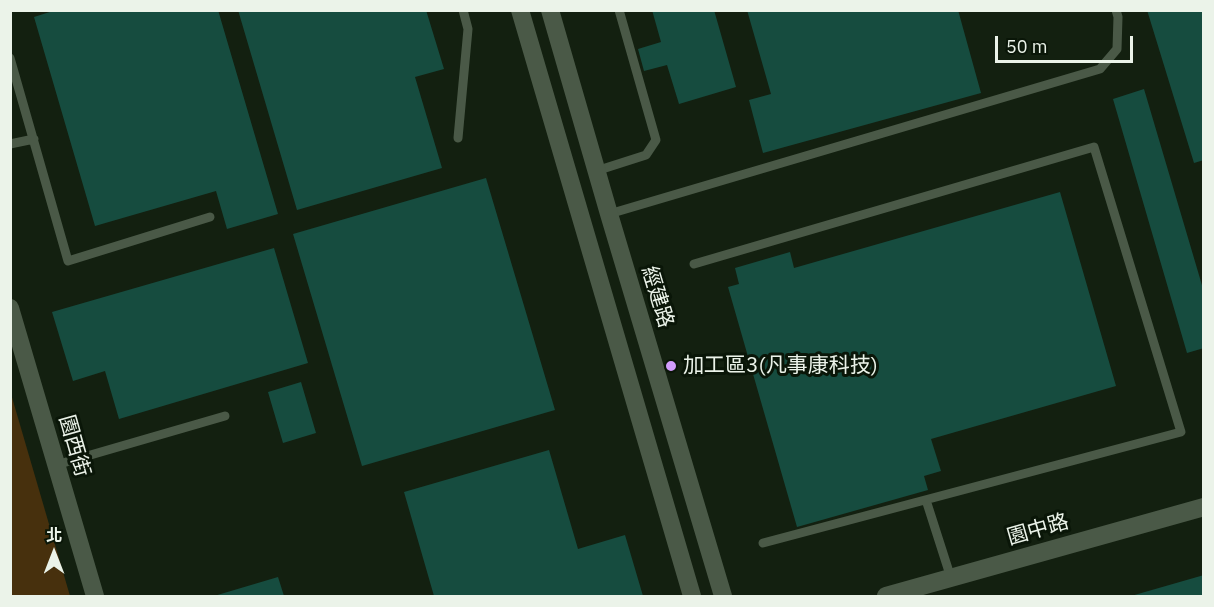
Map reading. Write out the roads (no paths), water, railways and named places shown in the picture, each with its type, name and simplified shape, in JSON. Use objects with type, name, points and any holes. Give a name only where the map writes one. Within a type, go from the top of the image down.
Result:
[{"type":"street","points":[[520,10],[692,597]]},
{"type":"street","name":"經建路","points":[[550,10],[723,597]]},
{"type":"street","name":"園西街","points":[[10,308],[95,597]]},
{"type":"street","name":"園中路","points":[[886,597],[1203,507]]},
{"type":"lane","points":[[458,138],[468,29],[463,10]]},
{"type":"lane","points":[[596,171],[646,155],[656,140],[619,10]]},
{"type":"lane","points":[[609,214],[1100,69],[1117,50],[1118,17],[1116,10]]},
{"type":"lane","points":[[10,58],[68,261],[210,217]]},
{"type":"lane","points":[[10,144],[34,139]]},
{"type":"lane","points":[[694,264],[1094,147],[1181,432],[763,543]]},
{"type":"lane","points":[[56,465],[225,416]]},
{"type":"lane","points":[[926,500],[951,578]]},
{"type":"place","name":"加工區3(凡事康科技)","points":[[671,366]]}]
